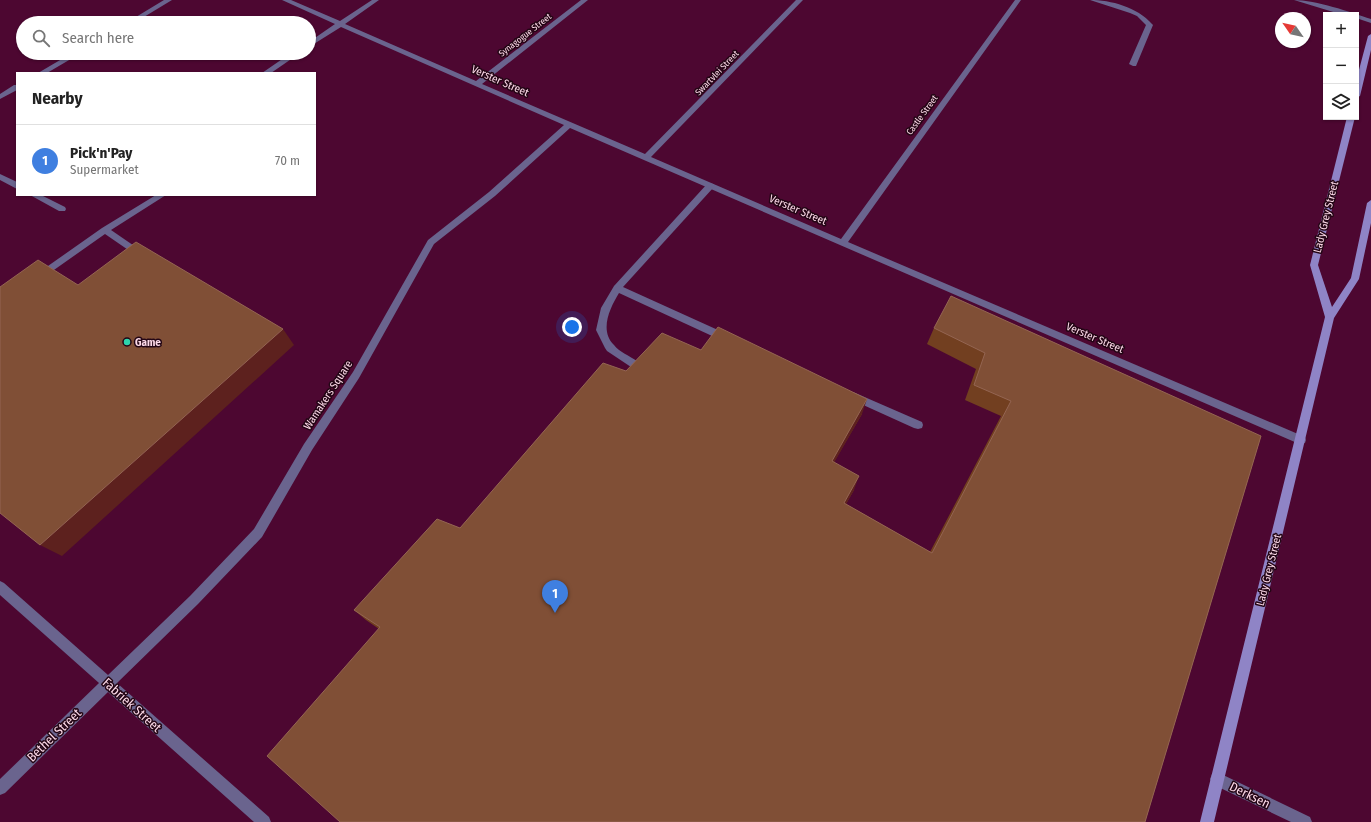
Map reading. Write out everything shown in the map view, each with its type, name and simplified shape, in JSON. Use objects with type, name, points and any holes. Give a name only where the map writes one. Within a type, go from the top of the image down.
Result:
[{"type":"main road","points":[[1359,84],[1371,36]]},
{"type":"main road","name":"Lady Grey Street","points":[[1330,317],[1314,265],[1350,120]]},
{"type":"main road","name":"Lady Grey Street","points":[[1207,822],[1330,317],[1355,279],[1371,203]]},
{"type":"street","points":[[141,16],[169,0]]},
{"type":"street","name":"Verster Street","points":[[285,0],[710,186],[1301,440]]},
{"type":"street","points":[[316,39],[376,0]]},
{"type":"street","name":"Synagogue Street","points":[[477,84],[585,0]]},
{"type":"street","name":"Swartvlei Street","points":[[646,158],[800,0]]},
{"type":"street","name":"Castle Street","points":[[843,242],[1018,0]]},
{"type":"street","points":[[1093,0],[1146,19],[1150,25],[1133,64]]},
{"type":"street","points":[[1296,0],[1340,12]]},
{"type":"street","points":[[1359,17],[1371,21]]},
{"type":"street","points":[[44,72],[65,60]]},
{"type":"street","points":[[268,72],[286,60]]},
{"type":"street","points":[[0,97],[16,88]]},
{"type":"street","name":"Wamakers Square","points":[[107,683],[194,600],[258,533],[308,447],[356,374],[431,242],[492,194],[570,124]]},
{"type":"street","points":[[0,177],[16,185]]},
{"type":"street","points":[[634,364],[610,348],[601,330],[606,308],[617,288],[710,186]]},
{"type":"street","points":[[36,196],[62,210]]},
{"type":"street","points":[[31,282],[105,230],[160,196]]},
{"type":"street","points":[[105,230],[140,254]]},
{"type":"street","points":[[617,288],[732,340]]},
{"type":"street","points":[[847,392],[918,425]]},
{"type":"street","name":"Fabriek Street","points":[[0,587],[258,820]]},
{"type":"street","name":"Bethel Street","points":[[0,788],[107,683]]},
{"type":"street","name":"Derksen","points":[[1217,779],[1304,822]]},
{"type":"building","points":[[136,242],[283,329],[40,545],[0,513],[0,287],[38,260],[78,285]]},
{"type":"building","points":[[951,296],[1261,436],[1145,822],[340,822],[267,756],[380,627],[354,610],[437,519],[460,528],[603,363],[626,371],[662,333],[701,350],[718,327],[867,399],[832,461],[859,476],[844,503],[932,553],[1011,401],[974,385],[985,353],[934,328]]},
{"type":"place","name":"Game","points":[[127,342]]},
{"type":"place","name":"Pick'n'Pay","points":[[555,613]]}]
